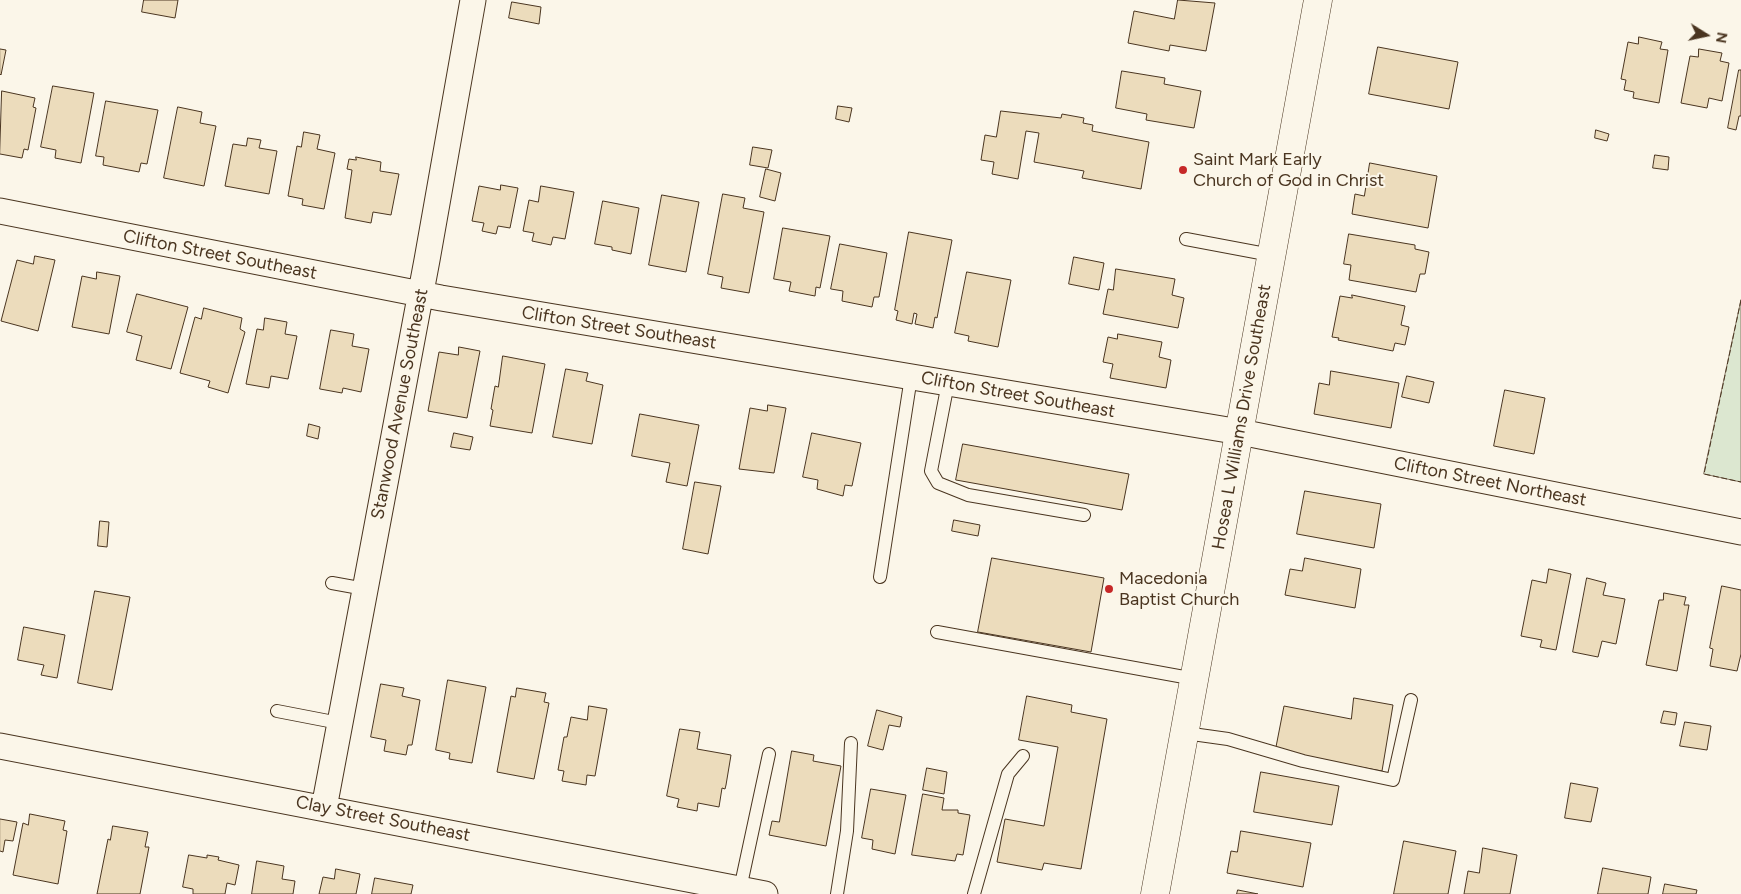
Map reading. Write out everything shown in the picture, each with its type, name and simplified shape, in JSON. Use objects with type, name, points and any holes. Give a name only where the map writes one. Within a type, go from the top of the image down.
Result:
[{"type":"street","name":"Stanwood Avenue Southeast","points":[[324,808],[421,294],[473,0]]},
{"type":"street","name":"Hosea L Williams Drive Southeast","points":[[1155,894],[1318,0]]},
{"type":"street","name":"Clifton Street Southeast","points":[[0,212],[421,294],[1240,432]]},
{"type":"street","name":"Clifton Street Northeast","points":[[1240,432],[1741,532]]},
{"type":"street","name":"Clay Street Southeast","points":[[0,746],[765,894]]},
{"type":"lane","points":[[1186,239],[1271,255]]},
{"type":"lane","points":[[880,577],[911,377]]},
{"type":"lane","points":[[948,383],[931,471],[938,483],[968,495],[1084,515]]},
{"type":"lane","points":[[332,583],[365,589]]},
{"type":"lane","points":[[937,632],[1194,680]]},
{"type":"lane","points":[[1185,733],[1228,739],[1303,761],[1392,780],[1411,700]]},
{"type":"lane","points":[[276,711],[340,723]]},
{"type":"lane","points":[[837,894],[847,831],[851,743]]},
{"type":"lane","points":[[740,889],[769,754]]},
{"type":"lane","points":[[974,894],[1008,774],[1023,756]]},
{"type":"green space","points":[[1741,300],[1741,482],[1704,474]]},
{"type":"building","points":[[144,0],[178,0],[175,18],[142,12]]},
{"type":"building","points":[[1178,0],[1215,3],[1206,51],[1170,45],[1169,51],[1128,43],[1134,11],[1174,19]]},
{"type":"building","points":[[512,2],[541,7],[539,24],[509,18]]},
{"type":"building","points":[[1639,37],[1662,42],[1660,49],[1668,50],[1659,103],[1633,98],[1634,92],[1624,90],[1626,80],[1621,79],[1628,42],[1638,44]]},
{"type":"building","points":[[1378,47],[1458,62],[1449,109],[1369,94]]},
{"type":"building","points":[[0,49],[6,50],[1,75],[0,74]]},
{"type":"building","points":[[1699,49],[1722,53],[1720,61],[1729,63],[1722,101],[1709,98],[1707,108],[1681,103],[1690,56],[1698,57]]},
{"type":"building","points":[[1739,70],[1741,70],[1741,116],[1739,116],[1736,130],[1728,128]]},
{"type":"building","points":[[1122,71],[1165,78],[1164,84],[1201,91],[1194,128],[1146,120],[1147,114],[1116,108]]},
{"type":"building","points":[[53,86],[94,93],[81,163],[55,158],[56,150],[41,147]]},
{"type":"building","points":[[2,91],[35,98],[33,107],[36,108],[28,150],[24,149],[22,158],[0,154]]},
{"type":"building","points":[[106,101],[158,110],[147,164],[141,163],[139,172],[103,165],[104,157],[96,156]]},
{"type":"building","points":[[838,106],[852,108],[849,122],[836,119]]},
{"type":"building","points":[[178,107],[202,112],[200,123],[216,126],[204,186],[164,178]]},
{"type":"building","points":[[1001,111],[1061,118],[1062,114],[1084,118],[1083,123],[1093,125],[1092,131],[1149,142],[1141,189],[1082,178],[1084,171],[1034,162],[1039,133],[1026,131],[1018,179],[992,174],[994,162],[981,160],[985,135],[996,137]]},
{"type":"building","points":[[1596,130],[1609,134],[1607,141],[1595,138]]},
{"type":"building","points":[[304,132],[320,135],[317,149],[335,153],[324,209],[302,205],[303,199],[288,196],[297,146],[301,147]]},
{"type":"building","points":[[248,138],[261,140],[259,148],[277,151],[269,194],[225,186],[233,144],[246,146]]},
{"type":"building","points":[[753,147],[772,150],[768,168],[750,165]]},
{"type":"building","points":[[1655,155],[1669,157],[1668,170],[1653,168]]},
{"type":"building","points":[[356,157],[381,162],[380,171],[399,174],[391,215],[373,212],[371,223],[345,218],[352,170],[347,169],[349,159],[356,160]]},
{"type":"building","points":[[1370,163],[1437,176],[1428,228],[1352,214],[1355,194],[1364,196]]},
{"type":"building","points":[[766,169],[781,173],[775,201],[760,197]]},
{"type":"building","points":[[501,185],[518,188],[510,228],[498,226],[496,234],[482,231],[484,223],[472,221],[479,186],[500,190]]},
{"type":"building","points":[[541,186],[574,192],[565,239],[553,237],[551,245],[532,241],[534,233],[523,231],[529,200],[538,202]]},
{"type":"building","points":[[723,194],[745,198],[743,208],[764,212],[749,293],[721,288],[723,277],[708,274]]},
{"type":"building","points":[[662,195],[699,202],[686,272],[649,265]]},
{"type":"building","points":[[603,201],[639,208],[631,254],[612,250],[612,247],[595,244]]},
{"type":"building","points":[[783,228],[830,236],[820,288],[816,287],[815,296],[789,291],[791,282],[774,279]]},
{"type":"building","points":[[909,232],[952,240],[937,318],[935,317],[933,328],[915,324],[917,314],[914,313],[912,324],[896,320],[898,311],[895,310]]},
{"type":"building","points":[[1349,234],[1415,245],[1415,249],[1429,252],[1425,274],[1420,274],[1416,292],[1349,280],[1351,265],[1344,264]]},
{"type":"building","points":[[840,244],[887,253],[879,297],[874,297],[872,307],[842,301],[843,291],[831,289]]},
{"type":"building","points":[[35,256],[55,260],[38,331],[1,321],[17,260],[33,264]]},
{"type":"building","points":[[1074,257],[1104,263],[1099,290],[1069,284]]},
{"type":"building","points":[[1116,269],[1175,279],[1172,295],[1184,298],[1178,328],[1103,314],[1108,289],[1113,290]]},
{"type":"building","points":[[97,272],[120,276],[109,334],[72,327],[82,276],[96,279]]},
{"type":"building","points":[[967,272],[1011,280],[998,347],[968,341],[969,336],[955,333]]},
{"type":"building","points":[[137,294],[188,307],[171,369],[136,360],[142,336],[127,332]]},
{"type":"building","points":[[1352,295],[1405,306],[1401,325],[1409,327],[1405,345],[1395,343],[1393,351],[1338,340],[1339,338],[1332,337],[1340,296],[1352,298]]},
{"type":"building","points":[[204,308],[242,318],[240,329],[245,332],[228,393],[208,387],[210,381],[180,373],[195,317],[201,319]]},
{"type":"building","points":[[265,318],[287,322],[285,334],[297,336],[288,379],[271,376],[269,388],[246,384],[257,329],[263,330]]},
{"type":"building","points":[[331,330],[354,334],[352,346],[369,349],[361,392],[343,388],[342,393],[320,389]]},
{"type":"building","points":[[1118,334],[1162,342],[1159,357],[1171,360],[1166,388],[1110,378],[1113,364],[1103,362],[1108,337],[1117,339]]},
{"type":"building","points":[[459,347],[480,351],[467,418],[428,411],[439,352],[458,355]]},
{"type":"building","points":[[503,356],[545,364],[532,433],[490,426],[495,386],[498,387]]},
{"type":"building","points":[[566,369],[588,373],[586,381],[603,385],[592,444],[553,437]]},
{"type":"building","points":[[1331,371],[1399,383],[1391,428],[1314,414],[1319,383],[1329,385]]},
{"type":"building","points":[[1407,376],[1434,382],[1429,403],[1402,397]]},
{"type":"building","points":[[1505,390],[1545,398],[1534,454],[1494,446]]},
{"type":"building","points":[[768,405],[786,408],[774,473],[739,469],[750,408],[767,411]]},
{"type":"building","points":[[640,414],[699,425],[687,486],[666,482],[670,463],[632,456]]},
{"type":"building","points":[[309,424],[320,427],[318,439],[307,436]]},
{"type":"building","points":[[454,433],[473,437],[470,450],[451,447]]},
{"type":"building","points":[[812,433],[861,443],[852,486],[845,485],[843,496],[817,489],[818,480],[803,477]]},
{"type":"building","points":[[963,444],[1129,474],[1122,510],[956,480]]},
{"type":"building","points":[[695,482],[721,486],[708,554],[683,549]]},
{"type":"building","points":[[1305,491],[1381,504],[1374,548],[1297,534]]},
{"type":"building","points":[[954,520],[980,525],[978,536],[952,531]]},
{"type":"building","points":[[100,521],[109,522],[107,547],[98,546]]},
{"type":"building","points":[[992,558],[1104,578],[1091,652],[978,632]]},
{"type":"building","points":[[1305,558],[1361,569],[1355,608],[1285,595],[1290,569],[1302,571]]},
{"type":"building","points":[[1549,569],[1571,574],[1556,650],[1540,647],[1542,640],[1521,636],[1532,580],[1546,583]]},
{"type":"building","points":[[1587,578],[1606,583],[1603,595],[1625,599],[1616,644],[1602,641],[1598,657],[1573,652]]},
{"type":"building","points":[[1722,586],[1741,590],[1741,654],[1737,671],[1710,666],[1713,649],[1710,648]]},
{"type":"building","points":[[95,591],[130,597],[112,690],[78,683]]},
{"type":"building","points":[[1664,593],[1686,597],[1684,605],[1689,605],[1677,671],[1646,665],[1659,600],[1663,600]]},
{"type":"building","points":[[24,627],[65,635],[57,678],[41,675],[44,665],[18,660]]},
{"type":"building","points":[[448,680],[486,687],[472,763],[449,759],[450,753],[436,750]]},
{"type":"building","points":[[381,684],[404,688],[402,696],[420,700],[412,745],[408,745],[406,755],[384,751],[386,740],[371,737]]},
{"type":"building","points":[[517,688],[546,693],[544,702],[549,703],[534,779],[497,772],[511,696],[515,697]]},
{"type":"building","points":[[1027,696],[1072,705],[1071,712],[1107,719],[1081,869],[1044,863],[1042,870],[997,862],[1005,819],[1044,826],[1058,747],[1019,740]]},
{"type":"building","points":[[1354,698],[1393,705],[1382,771],[1275,752],[1284,706],[1351,719]]},
{"type":"building","points":[[589,706],[607,709],[595,776],[587,775],[586,785],[562,781],[564,771],[558,770],[564,737],[567,737],[571,717],[587,720]]},
{"type":"building","points":[[877,710],[902,717],[900,727],[889,725],[883,750],[868,746]]},
{"type":"building","points":[[1664,711],[1677,713],[1675,725],[1661,723]]},
{"type":"building","points":[[1685,722],[1711,726],[1707,750],[1680,746]]},
{"type":"building","points":[[680,729],[700,732],[697,749],[731,755],[726,785],[725,789],[722,788],[719,807],[698,803],[697,811],[677,807],[679,799],[667,796]]},
{"type":"building","points":[[792,751],[814,755],[813,761],[841,766],[826,846],[769,835],[772,821],[779,822]]},
{"type":"building","points":[[927,768],[947,772],[944,794],[923,790]]},
{"type":"building","points":[[1261,772],[1339,786],[1332,825],[1254,812]]},
{"type":"building","points":[[1571,783],[1598,788],[1591,822],[1565,818]]},
{"type":"building","points":[[871,789],[906,795],[895,854],[872,849],[873,840],[862,838]]},
{"type":"building","points":[[923,794],[944,798],[942,810],[958,810],[958,813],[970,815],[963,855],[957,854],[955,861],[912,855]]},
{"type":"building","points":[[30,814],[65,821],[63,830],[67,831],[58,884],[13,875],[23,823],[28,825]]},
{"type":"building","points":[[0,819],[17,822],[13,841],[5,840],[3,852],[0,851]]},
{"type":"building","points":[[113,826],[148,832],[145,847],[149,847],[140,894],[97,894],[108,839],[110,840]]},
{"type":"building","points":[[1241,831],[1311,843],[1303,887],[1227,873],[1231,851],[1237,852]]},
{"type":"building","points":[[1404,841],[1456,851],[1448,894],[1394,894]]},
{"type":"building","points":[[1483,848],[1517,855],[1510,894],[1464,894],[1468,871],[1479,873]]},
{"type":"building","points":[[189,855],[207,858],[207,855],[219,857],[218,860],[239,865],[235,885],[227,883],[225,894],[193,894],[193,889],[183,887]]},
{"type":"building","points":[[257,861],[284,866],[282,879],[295,881],[293,894],[252,894]]},
{"type":"building","points":[[1603,868],[1651,877],[1648,894],[1598,894]]},
{"type":"building","points":[[336,869],[360,874],[356,894],[319,894],[323,877],[334,879]]},
{"type":"building","points":[[375,878],[413,885],[411,894],[372,894]]},
{"type":"building","points":[[1665,884],[1697,890],[1696,894],[1663,894]]},
{"type":"building","points":[[1238,890],[1258,894],[1237,894]]},
{"type":"fence","points":[[1741,300],[1704,474],[1741,482]]},
{"type":"place","name":"Saint Mark Early Church of God in Christ","points":[[1183,170]]},
{"type":"place","name":"Macedonia Baptist Church","points":[[1109,589]]}]
